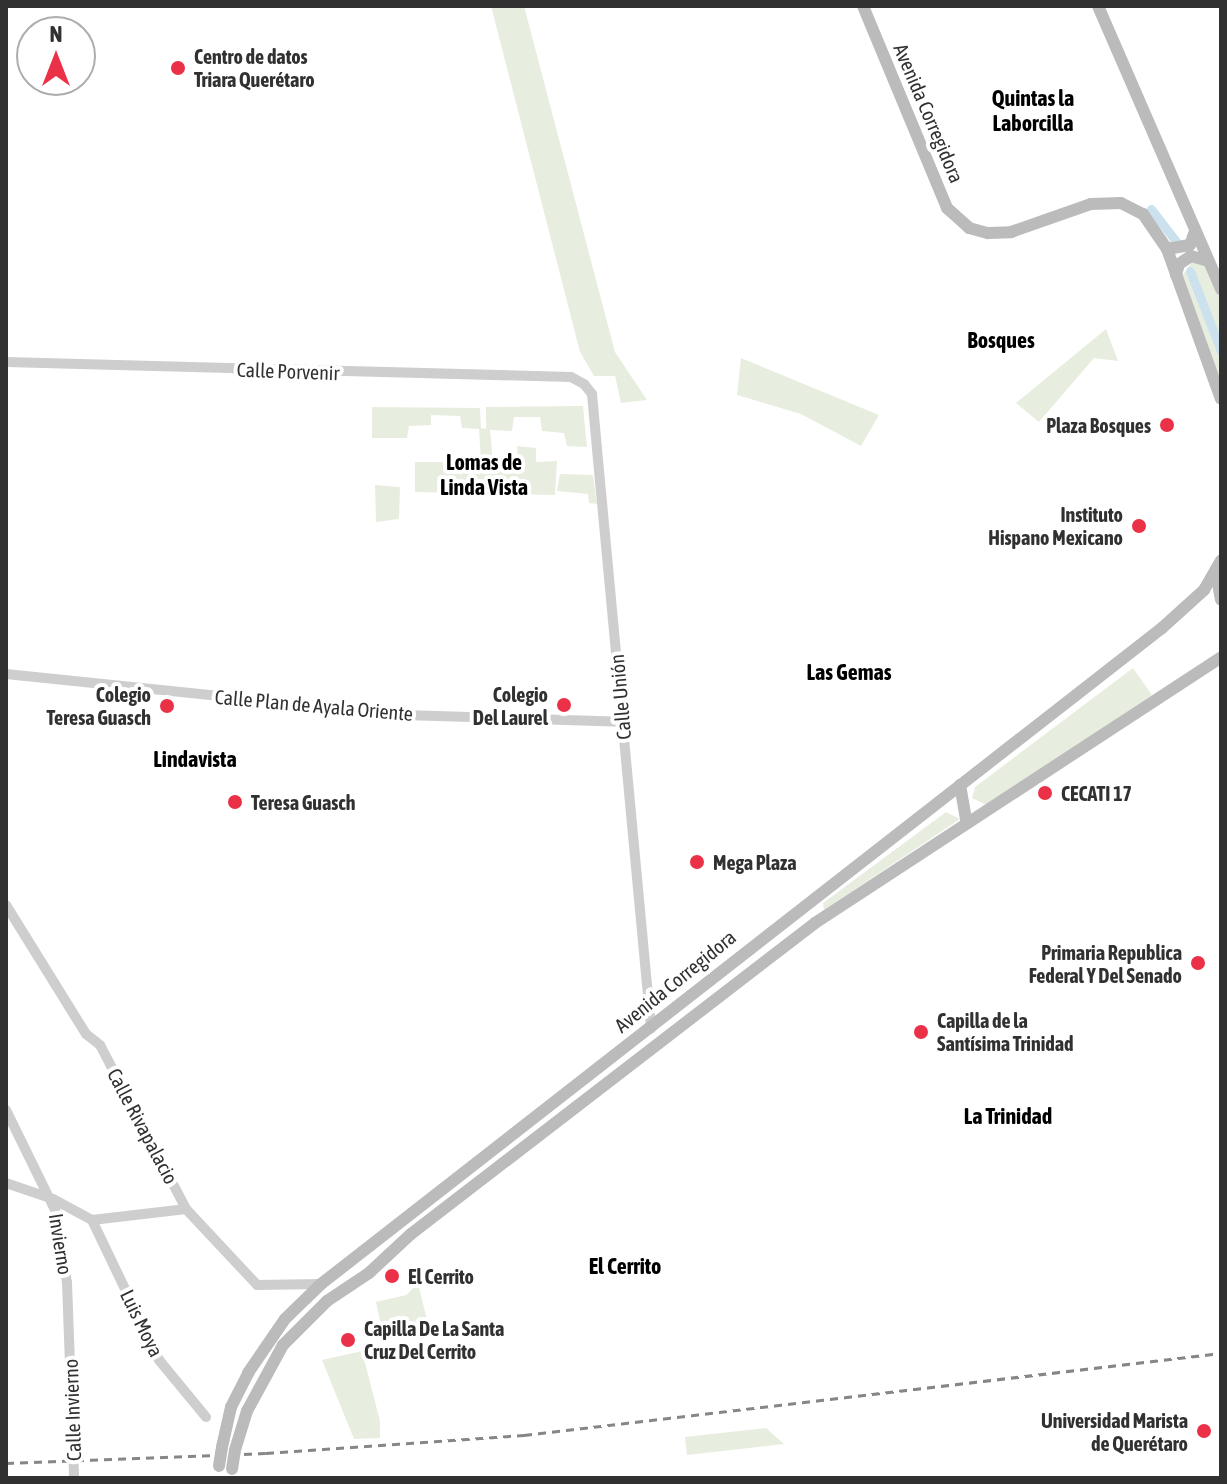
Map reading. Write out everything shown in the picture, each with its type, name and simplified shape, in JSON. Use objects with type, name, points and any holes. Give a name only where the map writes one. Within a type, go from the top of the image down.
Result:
[{"type":"main road","name":"Avenida Corregidora","points":[[863,6],[947,208],[969,228],[1011,232],[1091,204],[1121,203],[1143,214],[1167,249],[1221,399]]},
{"type":"main road","points":[[1098,6],[1221,289]]},
{"type":"main road","points":[[1167,249],[1190,245],[1195,231]]},
{"type":"main road","points":[[1175,278],[1179,264],[1191,256],[1208,261]]},
{"type":"main road","name":"Avenida Corregidora","points":[[218,1478],[231,1407],[248,1373],[285,1319],[321,1284],[1162,628],[1204,590],[1219,565]]},
{"type":"main road","points":[[1219,565],[1221,600]]},
{"type":"main road","name":"Avenida Corregidora","points":[[231,1478],[236,1443],[283,1345],[327,1301],[369,1273],[411,1234],[815,923],[1221,657]]},
{"type":"main road","points":[[960,785],[967,823]]},
{"type":"main road","points":[[358,1254],[361,1269],[369,1273]]},
{"type":"street","name":"Calle Porvenir","points":[[6,362],[571,377]]},
{"type":"street","name":"Calle Unión","points":[[571,377],[592,394],[651,1028]]},
{"type":"street","name":"Calle Plan de Ayala Oriente","points":[[6,674],[404,715],[622,722]]},
{"type":"street","name":"Calle Rivapalacio","points":[[6,905],[86,1034],[107,1058],[186,1209],[257,1285],[321,1284]]},
{"type":"street","name":"Invierno","points":[[6,1110],[53,1199],[70,1342]]},
{"type":"street","points":[[6,1183],[53,1199],[92,1220],[186,1209]]},
{"type":"street","name":"Luis Moya","points":[[92,1220],[159,1360],[206,1417]]},
{"type":"street","name":"Calle Invierno","points":[[70,1342],[74,1478]]},
{"type":"green space","points":[[491,6],[524,6],[615,352],[647,400],[621,403],[615,376],[594,376],[580,352]]},
{"type":"green space","points":[[1192,262],[1206,265],[1221,300],[1221,384],[1182,276]]},
{"type":"green space","points":[[1106,329],[1118,361],[1094,358],[1039,422],[1016,403]]},
{"type":"green space","points":[[741,358],[879,415],[861,446],[801,414],[737,395]]},
{"type":"green space","points":[[583,406],[587,447],[567,446],[564,433],[542,431],[540,417],[514,417],[512,431],[490,430],[493,462],[518,462],[517,446],[536,448],[536,462],[557,461],[555,495],[415,492],[415,462],[481,462],[479,429],[462,428],[460,416],[431,415],[431,425],[409,426],[407,438],[372,438],[372,407],[480,408],[481,428],[486,429],[486,407]]},
{"type":"green space","points":[[560,474],[593,475],[597,504],[589,503],[588,494],[557,491]]},
{"type":"green space","points":[[375,485],[400,487],[399,519],[376,522]]},
{"type":"green space","points":[[1133,668],[1152,695],[987,805],[972,798],[975,787]]},
{"type":"green space","points":[[946,812],[960,819],[824,910],[823,903]]},
{"type":"green space","points":[[418,1283],[429,1328],[382,1330],[376,1302],[406,1295]]},
{"type":"green space","points":[[362,1351],[380,1421],[380,1438],[354,1439],[322,1360]]},
{"type":"green space","points":[[766,1428],[784,1444],[687,1455],[685,1437]]},
{"type":"waterway","points":[[1151,209],[1178,244]]},
{"type":"waterway","points":[[1190,271],[1221,351]]},
{"type":"railway","points":[[6,1463],[266,1453],[524,1435],[1221,1353]]},
{"type":"place","name":"Centro de datos Triara Querétaro","points":[[178,68]]},
{"type":"place","name":"Plaza Bosques","points":[[1167,425]]},
{"type":"place","name":"Instituto Hispano Mexicano","points":[[1139,526]]},
{"type":"place","name":"Colegio Del Laurel","points":[[564,705]]},
{"type":"place","name":"Colegio Teresa Guasch","points":[[167,706]]},
{"type":"place","name":"CECATI 17","points":[[1045,793]]},
{"type":"place","name":"Teresa Guasch","points":[[235,802]]},
{"type":"place","name":"Mega Plaza","points":[[697,862]]},
{"type":"place","name":"Primaria Republica Federal Y Del Senado","points":[[1198,963]]},
{"type":"place","name":"Capilla de la Santísima Trinidad","points":[[921,1032]]},
{"type":"place","name":"El Cerrito","points":[[392,1276]]},
{"type":"place","name":"Capilla De La Santa Cruz Del Cerrito","points":[[348,1340]]},
{"type":"place","name":"Universidad Marista de Querétaro","points":[[1204,1431]]},
{"type":"district","name":"Quintas la Laborcilla","points":[[1033,110]]},
{"type":"district","name":"Bosques","points":[[1001,341]]},
{"type":"district","name":"Lomas de Linda Vista","points":[[484,474]]},
{"type":"district","name":"Las Gemas","points":[[849,673]]},
{"type":"district","name":"Lindavista","points":[[195,760]]},
{"type":"district","name":"La Trinidad","points":[[1008,1117]]},
{"type":"district","name":"El Cerrito","points":[[625,1267]]}]
